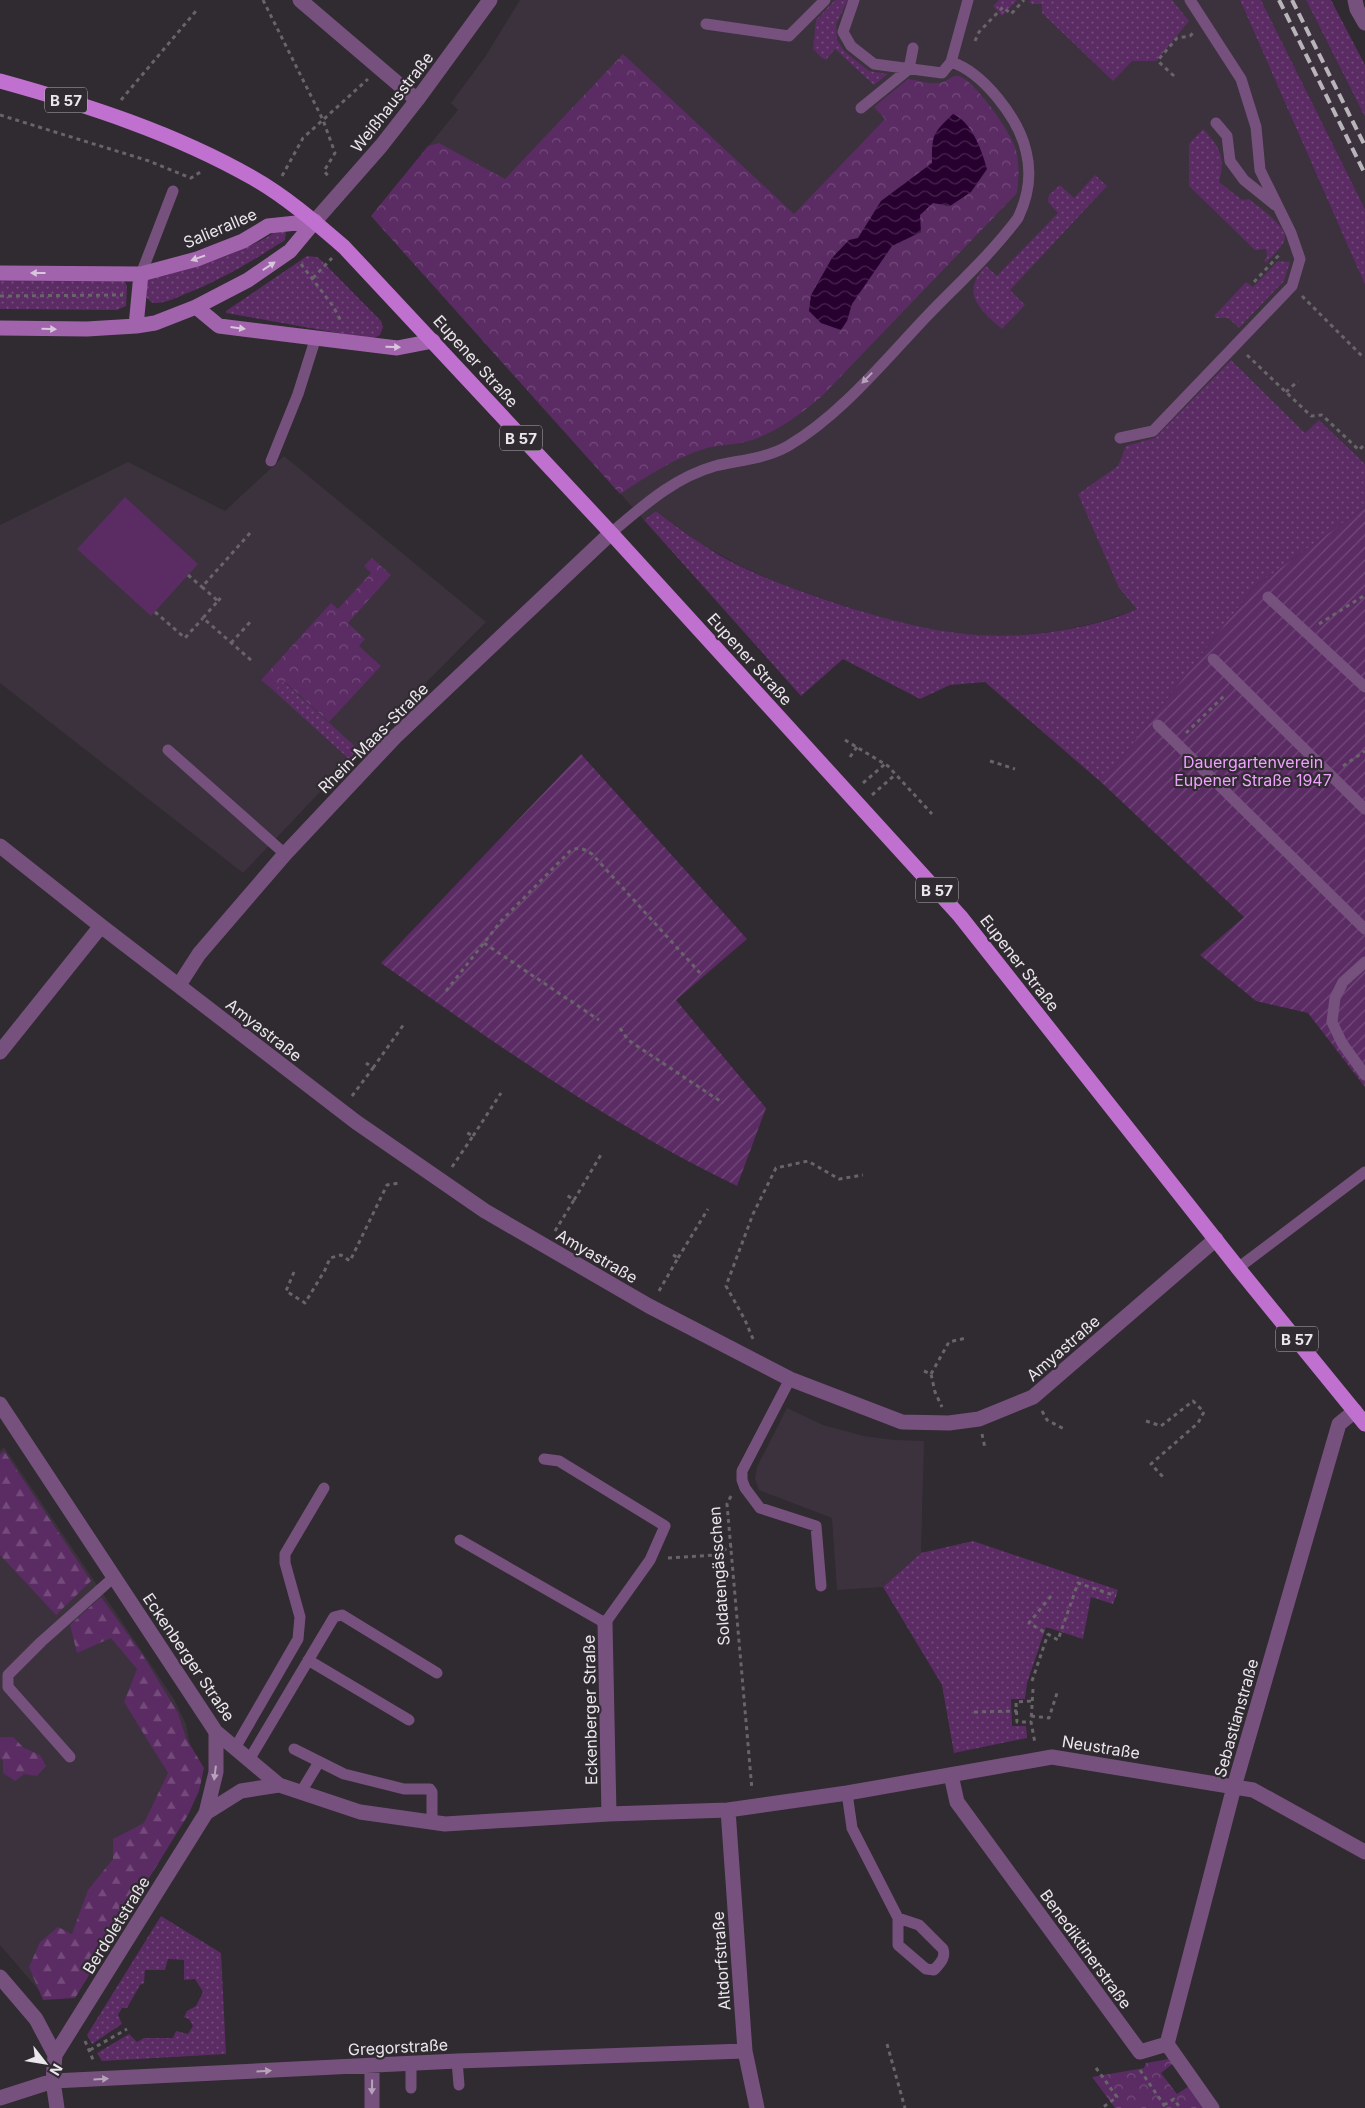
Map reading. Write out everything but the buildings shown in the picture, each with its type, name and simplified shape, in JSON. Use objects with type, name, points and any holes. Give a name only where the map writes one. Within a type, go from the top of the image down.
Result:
[{"type":"main road","name":"Eupener Straße","points":[[0,81],[109,114],[219,160],[271,190],[315,221],[344,246],[611,533],[960,916],[1238,1268],[1355,1411]]},
{"type":"main road","name":"B 57","points":[[1355,1411],[1365,1424]]},
{"type":"street","points":[[300,0],[379,70],[417,100]]},
{"type":"street","name":"Weißhausstraße","points":[[315,221],[417,100],[490,0]]},
{"type":"street","points":[[1355,0],[1357,9],[1365,23]]},
{"type":"street","points":[[0,328],[87,329],[155,323],[196,307],[248,280],[290,251],[315,221]]},
{"type":"street","name":"Salierallee","points":[[0,273],[141,274],[197,259],[243,241],[268,226],[315,221]]},
{"type":"street","points":[[136,326],[141,274]]},
{"type":"street","points":[[196,307],[219,326],[397,348],[433,340]]},
{"type":"street","name":"Rhein-Maas-Straße","points":[[179,985],[199,954],[285,854],[395,737],[611,533]]},
{"type":"street","name":"Amyastraße","points":[[0,846],[340,1110],[485,1211],[649,1306],[790,1379],[902,1422],[949,1423],[979,1419],[1033,1398],[1216,1239]]},
{"type":"street","points":[[0,1052],[101,926]]},
{"type":"street","name":"Eckenberger Straße","points":[[0,1404],[216,1732],[279,1785],[360,1812],[445,1824],[609,1814],[728,1810]]},
{"type":"street","name":"Sebastianstraße","points":[[1167,2044],[1234,1787],[1338,1424],[1355,1411]]},
{"type":"street","name":"Eckenberger Straße","points":[[605,1623],[609,1814]]},
{"type":"street","name":"Berdoletstraße","points":[[54,2055],[206,1813],[216,1772],[216,1732]]},
{"type":"street","name":"Neustraße","points":[[728,1810],[847,1793],[1052,1757],[1254,1790],[1365,1852]]},
{"type":"street","name":"Benediktinerstraße","points":[[951,1775],[957,1802],[1140,2052]]},
{"type":"street","name":"Berdoletstraße","points":[[206,1813],[241,1791],[279,1785]]},
{"type":"street","name":"Altdorfstraße","points":[[728,1810],[745,2051],[757,2108]]},
{"type":"street","points":[[0,1977],[36,2018],[54,2055],[53,2081],[58,2108]]},
{"type":"street","points":[[1140,2052],[1167,2044],[1212,2108]]},
{"type":"street","name":"Gregorstraße","points":[[0,2098],[53,2081],[458,2061],[745,2051]]},
{"type":"street","points":[[372,2066],[372,2108]]},
{"type":"lane","points":[[706,24],[789,36],[825,0]]},
{"type":"lane","points":[[854,0],[843,32],[851,46],[874,64],[942,73],[951,62],[968,0]]},
{"type":"lane","points":[[1120,438],[1153,430],[1292,286],[1300,259],[1260,170],[1256,127],[1241,79],[1190,0]]},
{"type":"lane","points":[[861,108],[909,69],[913,48]]},
{"type":"lane","points":[[611,533],[665,488],[690,475],[715,466],[758,458],[785,448],[812,431],[856,390],[1010,229],[1025,204],[1028,186],[1027,151],[1021,134],[991,92],[972,71],[951,62]]},
{"type":"lane","points":[[1216,123],[1227,136],[1230,162],[1244,180],[1278,208]]},
{"type":"lane","points":[[141,274],[173,191]]},
{"type":"lane","points":[[271,461],[298,394],[316,337]]},
{"type":"lane","points":[[1268,597],[1365,687]]},
{"type":"lane","points":[[1213,659],[1365,809]]},
{"type":"lane","points":[[1158,725],[1365,928]]},
{"type":"lane","points":[[168,750],[285,854]]},
{"type":"lane","points":[[1365,962],[1343,982],[1335,998],[1332,1022],[1342,1043],[1365,1075]]},
{"type":"lane","points":[[1238,1268],[1365,1172]]},
{"type":"lane","points":[[790,1379],[742,1471],[742,1480],[745,1488],[760,1508],[816,1526],[821,1586]]},
{"type":"lane","points":[[544,1459],[559,1461],[664,1526],[650,1560],[605,1623]]},
{"type":"lane","points":[[235,1748],[298,1639],[300,1617],[285,1562],[285,1554],[324,1488]]},
{"type":"lane","name":"Eckenberger Straße","points":[[460,1540],[605,1623]]},
{"type":"lane","points":[[70,1757],[8,1687],[8,1675],[41,1642],[114,1576]]},
{"type":"lane","points":[[248,1760],[334,1617],[338,1615],[437,1673]]},
{"type":"lane","points":[[308,1660],[409,1720]]},
{"type":"lane","points":[[294,1749],[344,1774],[404,1789],[430,1789],[432,1792],[432,1822]]},
{"type":"lane","points":[[301,1792],[319,1762]]},
{"type":"lane","points":[[847,1793],[852,1828],[898,1918],[898,1945],[926,1969],[934,1970],[943,1959],[942,1949],[919,1925],[898,1918]]},
{"type":"lane","points":[[458,2061],[459,2085]]},
{"type":"lane","points":[[411,2064],[411,2088]]},
{"type":"path","points":[[263,0],[323,120],[335,152],[324,171],[342,191]]},
{"type":"path","points":[[963,66],[979,32],[1003,7],[1010,14],[1024,0]]},
{"type":"path","points":[[109,114],[196,11]]},
{"type":"path","points":[[1174,76],[1159,62],[1159,58],[1177,38],[1190,36],[1205,22]]},
{"type":"path","points":[[271,190],[287,168],[302,138],[379,70]]},
{"type":"path","points":[[0,115],[149,161],[191,178],[219,160]]},
{"type":"path","points":[[1254,282],[1293,240]]},
{"type":"path","points":[[313,278],[344,246]]},
{"type":"path","points":[[290,251],[333,306],[352,343]]},
{"type":"path","points":[[1292,286],[1362,356]]},
{"type":"path","points":[[0,296],[139,295]]},
{"type":"path","points":[[1236,344],[1311,416],[1322,415],[1359,450],[1365,444]]},
{"type":"path","points":[[1286,392],[1298,381]]},
{"type":"path","points":[[202,587],[250,533]]},
{"type":"path","points":[[188,575],[218,601]]},
{"type":"path","points":[[155,612],[184,638],[224,595]]},
{"type":"path","points":[[1306,632],[1365,595]]},
{"type":"path","points":[[203,618],[252,661]]},
{"type":"path","points":[[231,643],[252,620]]},
{"type":"path","points":[[1177,743],[1237,682]]},
{"type":"path","points":[[845,740],[885,764],[932,814]]},
{"type":"path","points":[[850,757],[857,747]]},
{"type":"path","points":[[1330,774],[1365,751]]},
{"type":"path","points":[[990,761],[1015,769]]},
{"type":"path","points":[[855,800],[885,764]]},
{"type":"path","points":[[855,800],[896,774]]},
{"type":"path","points":[[446,991],[502,920],[571,850],[578,848],[585,849],[592,854],[700,973]]},
{"type":"path","points":[[484,943],[599,1020]]},
{"type":"path","points":[[340,1110],[374,1068],[404,1024]]},
{"type":"path","points":[[620,1028],[628,1040],[723,1103]]},
{"type":"path","points":[[366,1063],[374,1068]]},
{"type":"path","points":[[441,1182],[501,1093]]},
{"type":"path","points":[[464,1131],[473,1136]]},
{"type":"path","points":[[546,1246],[602,1153]]},
{"type":"path","points":[[763,1365],[745,1320],[726,1286],[753,1214],[776,1168],[808,1161],[839,1179],[862,1175]]},
{"type":"path","points":[[294,1272],[286,1291],[305,1303],[326,1270],[330,1258],[341,1255],[350,1261],[387,1185],[399,1183]]},
{"type":"path","points":[[565,1194],[574,1200]]},
{"type":"path","points":[[649,1306],[708,1209]]},
{"type":"path","points":[[672,1254],[678,1258]]},
{"type":"path","points":[[949,1423],[935,1392],[931,1374],[949,1342],[966,1338]]},
{"type":"path","points":[[924,1371],[931,1374]]},
{"type":"path","points":[[1033,1398],[1047,1420],[1066,1430]]},
{"type":"path","points":[[1146,1420],[1161,1426],[1193,1401],[1204,1412],[1198,1423],[1151,1464],[1164,1478]]},
{"type":"path","name":"Soldatengässchen","points":[[742,1471],[727,1504],[752,1784]]},
{"type":"path","points":[[650,1560],[714,1556],[732,1546]]},
{"type":"path","points":[[1051,1596],[1029,1623],[1058,1640],[1078,1583],[1116,1596]]},
{"type":"path","points":[[1032,1681],[1048,1634]]},
{"type":"path","points":[[1033,1689],[1031,1722],[1037,1759]]},
{"type":"path","points":[[1031,1716],[1049,1718],[1057,1693]]},
{"type":"path","points":[[1031,1702],[1016,1702],[1017,1722],[1031,1722]]},
{"type":"path","points":[[974,1712],[1016,1711]]},
{"type":"path","points":[[90,2050],[127,2029]]},
{"type":"path","points":[[887,2044],[905,2108]]},
{"type":"path","points":[[1140,2052],[1138,2067],[1164,2105]]},
{"type":"path","points":[[1096,2068],[1117,2097],[1102,2108]]},
{"type":"path","points":[[1160,2108],[1174,2099],[1180,2108]]},
{"type":"shaded area","points":[[520,0],[1240,0],[1365,285],[1365,465],[1137,610],[1095,623],[1053,632],[1010,636],[967,636],[925,629],[880,618],[783,585],[741,566],[701,544],[656,511],[644,520],[371,216],[458,110],[451,103],[485,57]]},
{"type":"shaded area","points":[[1261,0],[1306,0],[1365,117],[1365,209]]},
{"type":"shaded area","points":[[284,456],[486,622],[377,732],[243,873],[0,683],[0,525],[128,462],[225,511]]},
{"type":"shaded area","points":[[787,1408],[823,1425],[864,1436],[924,1441],[921,1553],[883,1587],[837,1590],[832,1518],[759,1490],[755,1479],[757,1467]]},
{"type":"shaded area","points":[[4,1447],[174,1699],[186,1724],[191,1750],[43,1993],[0,1945],[0,1451]]},
{"type":"green space","points":[[835,0],[848,0],[836,24],[837,40],[844,51],[869,71],[888,74],[874,85],[835,49],[826,60],[813,49],[816,20]]},
{"type":"green space","points":[[999,0],[1017,0],[1002,16],[993,6]]},
{"type":"green space","points":[[1031,0],[1172,0],[1189,21],[1156,61],[1132,61],[1113,81],[1042,13],[1042,4],[1032,4],[1029,2]]},
{"type":"green space","points":[[1240,0],[1261,0],[1365,209],[1365,285]]},
{"type":"green space","points":[[1306,0],[1331,0],[1365,65],[1365,117]]},
{"type":"green space","points":[[623,54],[794,214],[885,119],[874,107],[908,79],[938,83],[944,82],[951,77],[959,76],[966,80],[991,107],[1012,140],[1018,159],[1019,170],[1017,193],[815,402],[772,432],[747,442],[707,448],[684,456],[620,494],[371,216],[428,146],[439,143],[505,179]]},
{"type":"green space","points":[[1203,129],[1214,141],[1220,153],[1222,166],[1219,182],[1242,200],[1249,199],[1265,211],[1284,233],[1285,238],[1282,244],[1266,263],[1264,260],[1267,257],[1266,249],[1255,250],[1189,186],[1189,144]]},
{"type":"green space","points":[[1095,175],[1107,186],[1010,290],[1025,305],[1002,329],[976,301],[974,285],[978,276],[986,266],[997,276],[1058,213],[1048,202],[1049,195],[1060,185],[1074,198]]},
{"type":"green space","points":[[279,230],[286,232],[285,240],[249,263],[224,276],[175,299],[154,303],[146,297],[148,278],[216,260],[247,247]]},
{"type":"green space","points":[[307,256],[317,257],[321,260],[381,321],[383,327],[380,335],[372,339],[226,313],[226,311]]},
{"type":"green space","points":[[1278,261],[1290,262],[1284,281],[1239,328],[1228,318],[1215,318],[1215,315],[1246,282],[1253,287]]},
{"type":"green space","points":[[0,278],[124,280],[127,286],[126,306],[117,310],[0,309]]},
{"type":"green space","points":[[1231,360],[1305,433],[1319,420],[1365,464],[1365,507],[1254,587],[1102,783],[985,682],[950,685],[920,699],[843,659],[801,696],[644,520],[656,511],[708,548],[778,583],[872,614],[930,629],[987,636],[1016,635],[1047,633],[1101,622],[1137,609],[1119,588],[1078,494],[1118,466],[1126,446],[1155,438]]},
{"type":"green space","points":[[125,497],[198,564],[151,616],[77,549]]},
{"type":"green space","name":"Dauergartenverein Eupener Straße 1947","points":[[1365,507],[1365,1087],[1308,1013],[1256,1001],[1200,955],[1244,917],[1102,783],[1254,587]]},
{"type":"green space","points":[[372,558],[391,575],[348,623],[365,639],[359,646],[381,666],[329,722],[284,681],[274,691],[261,680],[331,603],[338,609],[371,573],[364,566]]},
{"type":"green space","points":[[283,681],[359,750],[350,760],[274,691]]},
{"type":"green space","points":[[581,754],[747,939],[676,1000],[766,1108],[737,1186],[645,1137],[554,1082],[381,963]]},
{"type":"green space","points":[[4,1451],[91,1581],[56,1615],[0,1555],[0,1455]]},
{"type":"green space","points":[[973,1541],[1118,1590],[1113,1604],[1091,1597],[1083,1639],[1046,1627],[1027,1683],[1025,1699],[1011,1699],[1012,1726],[1026,1726],[1027,1738],[954,1753],[942,1685],[883,1587],[921,1553]]},
{"type":"green space","points":[[101,1597],[142,1654],[178,1713],[186,1738],[204,1768],[199,1791],[188,1815],[75,1998],[43,2000],[29,1967],[40,1942],[58,1927],[72,1934],[88,1890],[113,1859],[113,1839],[144,1823],[168,1773],[124,1702],[137,1669],[111,1638],[77,1653],[70,1625]]},
{"type":"green space","points":[[0,1737],[13,1737],[24,1748],[40,1755],[46,1766],[37,1776],[24,1774],[15,1781],[3,1773],[3,1761],[0,1758]]},
{"type":"green space","points":[[161,1916],[221,1953],[226,2054],[102,2061],[97,2053],[129,2034],[137,2042],[144,2038],[173,2038],[176,2031],[188,2034],[193,2026],[189,2019],[184,2017],[187,2011],[196,2006],[203,1992],[195,1979],[184,1980],[184,1960],[168,1959],[165,1970],[145,1970],[144,1983],[140,1985],[127,2008],[122,2008],[118,2015],[122,2024],[92,2044],[87,2035]]},
{"type":"green space","points":[[1174,2058],[1176,2061],[1161,2073],[1177,2094],[1192,2084],[1209,2108],[1115,2108],[1092,2077],[1144,2068],[1146,2063]]},
{"type":"water","points":[[953,114],[966,123],[971,130],[987,169],[971,192],[950,206],[933,203],[920,215],[921,232],[892,246],[852,304],[847,321],[841,330],[821,323],[809,311],[811,295],[832,258],[849,240],[858,238],[881,201],[932,163],[933,140],[937,131]]},
{"type":"railway","points":[[1279,0],[1365,174]]},
{"type":"railway","points":[[1292,0],[1365,146]]}]
